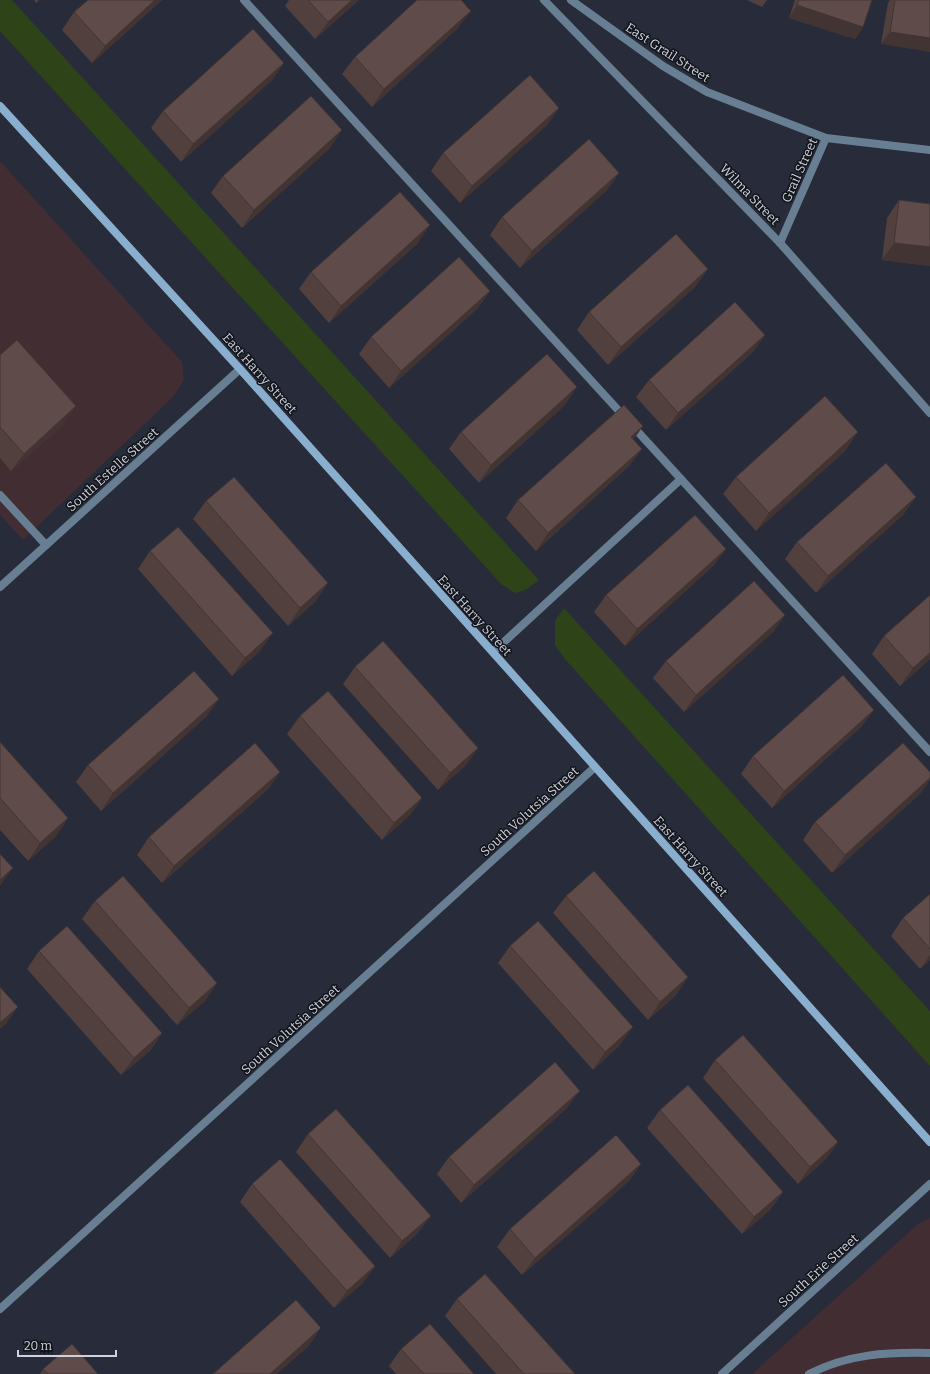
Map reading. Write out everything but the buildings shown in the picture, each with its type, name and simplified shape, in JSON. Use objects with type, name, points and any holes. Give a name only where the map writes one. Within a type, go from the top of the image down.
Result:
[{"type":"main road","name":"East Harry Street","points":[[0,106],[240,369],[930,1142]]},
{"type":"street","points":[[244,0],[930,752]]},
{"type":"street","name":"Wilma Street","points":[[544,0],[780,242],[930,413]]},
{"type":"street","name":"East Grail Street","points":[[571,0],[663,66],[707,92],[826,138]]},
{"type":"street","name":"Grail Street","points":[[780,242],[826,138],[930,150]]},
{"type":"street","name":"South Estelle Street","points":[[0,587],[240,369]]},
{"type":"street","points":[[493,652],[681,479]]},
{"type":"street","points":[[0,494],[46,545]]},
{"type":"street","name":"South Volutsia Street","points":[[0,1309],[595,767]]},
{"type":"street","name":"South Erie Street","points":[[722,1374],[930,1184]]},
{"type":"street","points":[[809,1374],[843,1360],[897,1353],[930,1353]]},
{"type":"shaded area","points":[[0,161],[182,362],[184,380],[174,396],[23,540],[0,515]]},
{"type":"shaded area","points":[[930,1218],[930,1374],[752,1374],[919,1223]]},
{"type":"green space","points":[[0,0],[12,0],[539,580],[526,590],[515,593],[501,584],[0,31]]},
{"type":"green space","points":[[564,608],[930,1011],[930,1066],[564,658],[555,645],[555,621]]}]
